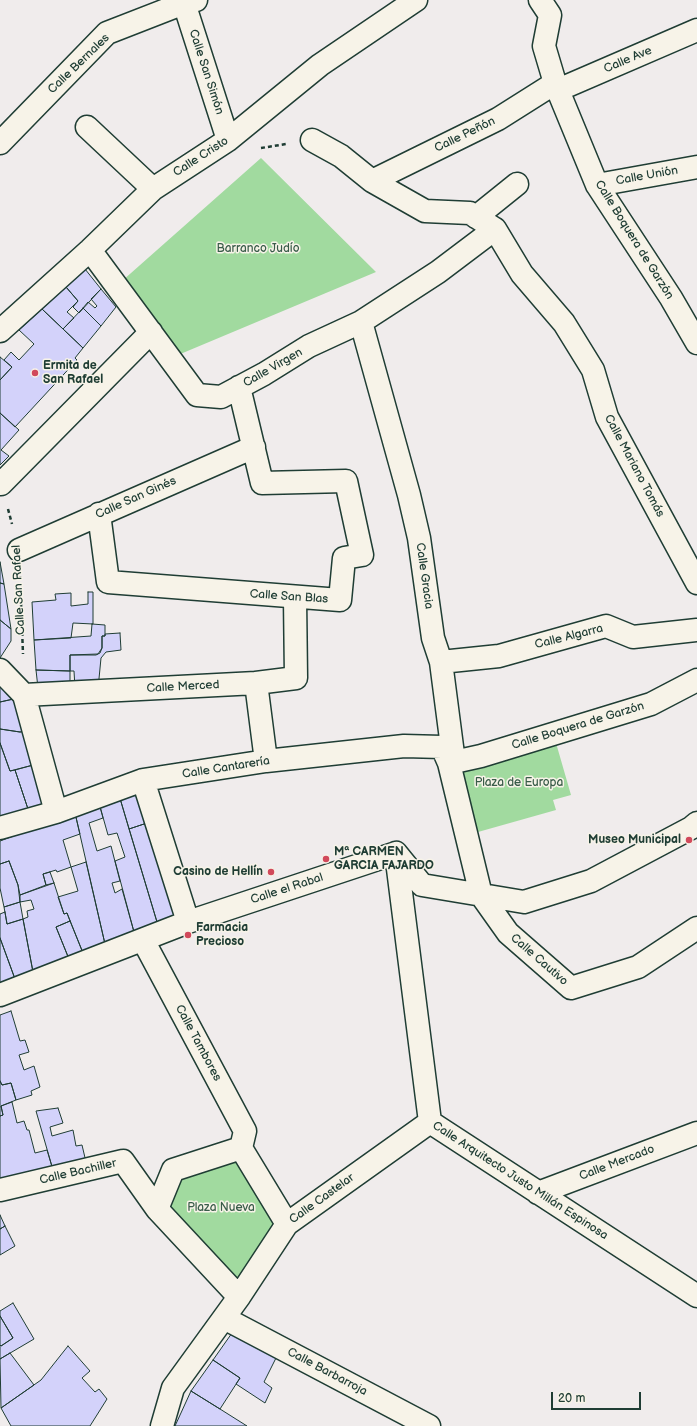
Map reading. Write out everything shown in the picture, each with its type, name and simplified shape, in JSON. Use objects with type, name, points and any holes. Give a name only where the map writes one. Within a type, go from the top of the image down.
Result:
[{"type":"street","name":"Calle Cristo","points":[[0,331],[90,250],[153,189],[228,140],[320,65],[416,0]]},
{"type":"street","name":"Calle Boquera de Garzón","points":[[540,0],[550,16],[544,46],[557,86],[597,185],[671,298],[697,343]]},
{"type":"street","name":"Calle San Simón","points":[[190,2],[228,140]]},
{"type":"street","name":"Calle Bernales","points":[[0,143],[107,33],[190,2]]},
{"type":"street","name":"Calle Ave","points":[[557,86],[697,30]]},
{"type":"street","name":"Calle Peñón","points":[[372,181],[498,119],[557,86]]},
{"type":"street","points":[[87,127],[153,189]]},
{"type":"street","points":[[312,140],[341,156],[372,181],[425,211],[470,213],[495,228]]},
{"type":"street","name":"Calle Unión","points":[[597,185],[697,167]]},
{"type":"street","points":[[476,217],[517,184]]},
{"type":"street","name":"Calle Virgen","points":[[90,250],[197,395],[221,397],[309,346],[361,322],[438,272],[495,228]]},
{"type":"street","name":"Calle Mariano Tomás","points":[[495,228],[522,274],[564,323],[593,370],[607,417],[697,583]]},
{"type":"street","name":"Calle Gracia","points":[[361,322],[409,495],[419,538],[433,638],[441,662],[452,762],[481,895]]},
{"type":"street","points":[[1,484],[151,332]]},
{"type":"street","name":"Calle San Blas","points":[[99,514],[108,582],[295,598],[340,600],[344,558],[362,555],[346,481],[262,483],[239,387]]},
{"type":"street","name":"Calle San Ginés","points":[[20,550],[254,447]]},
{"type":"street","name":"Calle Merced","points":[[24,695],[256,683],[296,678],[295,598]]},
{"type":"street","name":"Calle Algarra","points":[[441,662],[499,656],[606,626],[633,637],[697,630]]},
{"type":"street","points":[[0,670],[24,695],[56,812]]},
{"type":"street","name":"Calle Boquera de Garzón","points":[[452,762],[481,756],[651,704],[697,680]]},
{"type":"street","points":[[256,683],[266,761]]},
{"type":"street","name":"Calle Cantarería","points":[[0,828],[56,812],[143,780],[266,761],[404,746],[442,747],[452,762]]},
{"type":"street","points":[[143,780],[188,922]]},
{"type":"street","points":[[396,853],[422,885],[524,902],[591,881],[691,828],[697,823]]},
{"type":"street","name":"Calle el Rabal","points":[[0,995],[188,922],[396,853]]},
{"type":"street","name":"Calle Arquitecto Justo Millán Espinosa","points":[[396,853],[430,1122],[697,1296]]},
{"type":"street","name":"Calle Cautivo","points":[[481,895],[508,933],[571,988],[638,967],[697,928]]},
{"type":"street","name":"Calle Tambores","points":[[143,940],[245,1131],[241,1148]]},
{"type":"street","name":"Calle Castelar","points":[[162,1426],[173,1388],[239,1297],[287,1224],[430,1122]]},
{"type":"street","name":"Calle Mercado","points":[[538,1193],[697,1133]]},
{"type":"street","points":[[239,1297],[157,1209],[173,1170],[241,1148],[287,1224]]},
{"type":"street","name":"Calle Bachiller","points":[[0,1190],[123,1161],[157,1209]]},
{"type":"street","name":"Calle Barbarroja","points":[[224,1318],[429,1426]]},
{"type":"path","points":[[228,140],[239,152],[312,140]]},
{"type":"path","name":"Calle San Rafael","points":[[1,484],[20,550],[24,695]]},
{"type":"green space","name":"Barranco Judío","points":[[261,158],[376,272],[178,355],[122,281]]},
{"type":"green space","name":"Plaza de Europa","points":[[554,736],[571,795],[553,800],[556,810],[478,832],[458,762]]},
{"type":"green space","name":"Plaza Nueva","points":[[241,1148],[287,1224],[239,1297],[157,1209],[173,1170]]},
{"type":"building","points":[[85,269],[101,289],[79,313],[73,307],[78,301],[66,287]]},
{"type":"building","points":[[66,287],[78,301],[67,312],[74,318],[63,329],[42,309]]},
{"type":"building","points":[[101,289],[116,307],[101,326],[83,308],[88,302],[95,308],[97,306],[91,299]]},
{"type":"building","points":[[83,308],[101,326],[83,348],[63,329]]},
{"type":"building","name":"Ermita de San Rafael","points":[[42,309],[83,348],[75,358],[77,360],[15,427],[0,413],[0,380],[12,367],[4,360],[11,352],[19,360],[34,344],[19,330]]},
{"type":"building","points":[[0,357],[12,367],[0,380]]},
{"type":"building","points":[[0,413],[19,430],[1,450],[9,456],[0,465]]},
{"type":"building","points":[[0,562],[4,584],[0,583]]},
{"type":"building","points":[[0,583],[4,584],[11,629],[0,620]]},
{"type":"building","points":[[88,592],[93,592],[93,624],[73,623],[71,638],[34,640],[32,602],[56,600],[55,594],[71,593],[71,606],[88,604]]},
{"type":"building","points":[[0,620],[11,629],[11,641],[0,658]]},
{"type":"building","points":[[92,624],[105,625],[105,636],[102,636],[102,648],[100,653],[96,655],[70,655],[70,671],[36,670],[34,640],[91,636]]},
{"type":"building","points":[[120,633],[121,650],[106,652],[101,658],[98,689],[75,688],[74,671],[70,671],[70,655],[98,654],[102,648],[102,636],[105,636],[105,634]]},
{"type":"building","points":[[36,670],[70,671],[70,689],[38,688]]},
{"type":"building","points":[[0,679],[18,698],[0,702]]},
{"type":"building","points":[[18,698],[27,731],[20,732],[0,729],[0,702]]},
{"type":"building","points":[[0,729],[20,732],[27,731],[37,764],[10,771],[0,743]]},
{"type":"building","points":[[0,743],[10,771],[15,770],[28,809],[0,816]]},
{"type":"building","points":[[37,764],[48,804],[28,809],[15,770]]},
{"type":"building","points":[[139,788],[150,822],[129,829],[119,795]]},
{"type":"building","points":[[119,795],[157,922],[134,932],[115,861],[125,857],[117,833],[108,835],[99,803]]},
{"type":"building","points":[[99,803],[103,818],[89,823],[97,851],[111,846],[120,881],[112,883],[115,893],[122,889],[134,932],[105,944],[75,813]]},
{"type":"building","points":[[75,813],[80,834],[63,840],[71,867],[57,872],[56,870],[43,874],[46,885],[20,895],[9,861],[0,864],[0,841]]},
{"type":"building","points":[[150,822],[180,913],[157,922],[129,829]]},
{"type":"building","points":[[9,861],[18,885],[20,902],[4,907],[0,888],[0,864]]},
{"type":"building","points":[[86,862],[105,944],[83,953],[67,913],[64,914],[58,897],[78,891],[71,867]]},
{"type":"building","points":[[50,872],[54,883],[46,885],[43,874]]},
{"type":"building","points":[[54,883],[64,914],[67,913],[70,921],[56,927],[69,959],[33,972],[23,919],[28,917],[27,911],[34,909],[31,900],[20,902],[20,895]]},
{"type":"building","points":[[20,902],[23,919],[7,924],[4,907]]},
{"type":"building","points":[[5,912],[7,924],[23,919],[33,972],[15,979],[0,938],[0,914]]},
{"type":"building","points":[[70,921],[83,953],[69,959],[56,927]]},
{"type":"building","points":[[0,938],[15,979],[0,984]]},
{"type":"building","points":[[11,1011],[20,1041],[25,1040],[29,1052],[19,1055],[24,1070],[34,1066],[40,1087],[31,1091],[32,1095],[16,1100],[11,1083],[2,1085],[0,1081],[0,1015]]},
{"type":"building","points":[[0,1081],[2,1085],[11,1083],[16,1100],[1,1106],[3,1115],[0,1116]]},
{"type":"building","points":[[12,1102],[17,1123],[24,1121],[27,1130],[29,1130],[35,1153],[47,1150],[53,1170],[0,1184],[0,1116],[3,1115],[1,1106]]},
{"type":"building","points":[[58,1108],[63,1123],[50,1127],[52,1136],[73,1130],[76,1146],[82,1145],[86,1162],[53,1170],[36,1111]]},
{"type":"building","points":[[0,1215],[5,1226],[0,1229]]},
{"type":"building","points":[[5,1226],[15,1246],[0,1255],[0,1229]]},
{"type":"building","points":[[13,1303],[34,1339],[0,1359],[0,1345],[1,1346],[13,1338],[0,1316],[0,1311]]},
{"type":"building","points":[[0,1316],[13,1338],[1,1346],[0,1345]]},
{"type":"building","points":[[232,1333],[277,1356],[264,1382],[272,1388],[265,1403],[236,1384],[240,1378],[213,1360]]},
{"type":"building","points":[[68,1346],[90,1371],[82,1378],[95,1392],[99,1389],[107,1399],[90,1426],[11,1426],[1,1408],[41,1380]]},
{"type":"building","points":[[10,1353],[34,1385],[1,1408],[0,1359]]},
{"type":"building","points":[[213,1360],[240,1378],[220,1409],[191,1391]]},
{"type":"building","points":[[191,1391],[220,1409],[247,1426],[175,1426]]},
{"type":"place","name":"Ermita de San Rafael","points":[[35,373]]},
{"type":"place","name":"Museo Municipal","points":[[689,840]]},
{"type":"place","name":"Mª CARMEN GARCIA FAJARDO","points":[[326,859]]},
{"type":"place","name":"Casino de Hellín","points":[[271,872]]},
{"type":"place","name":"Farmacia Precioso","points":[[188,935]]}]
